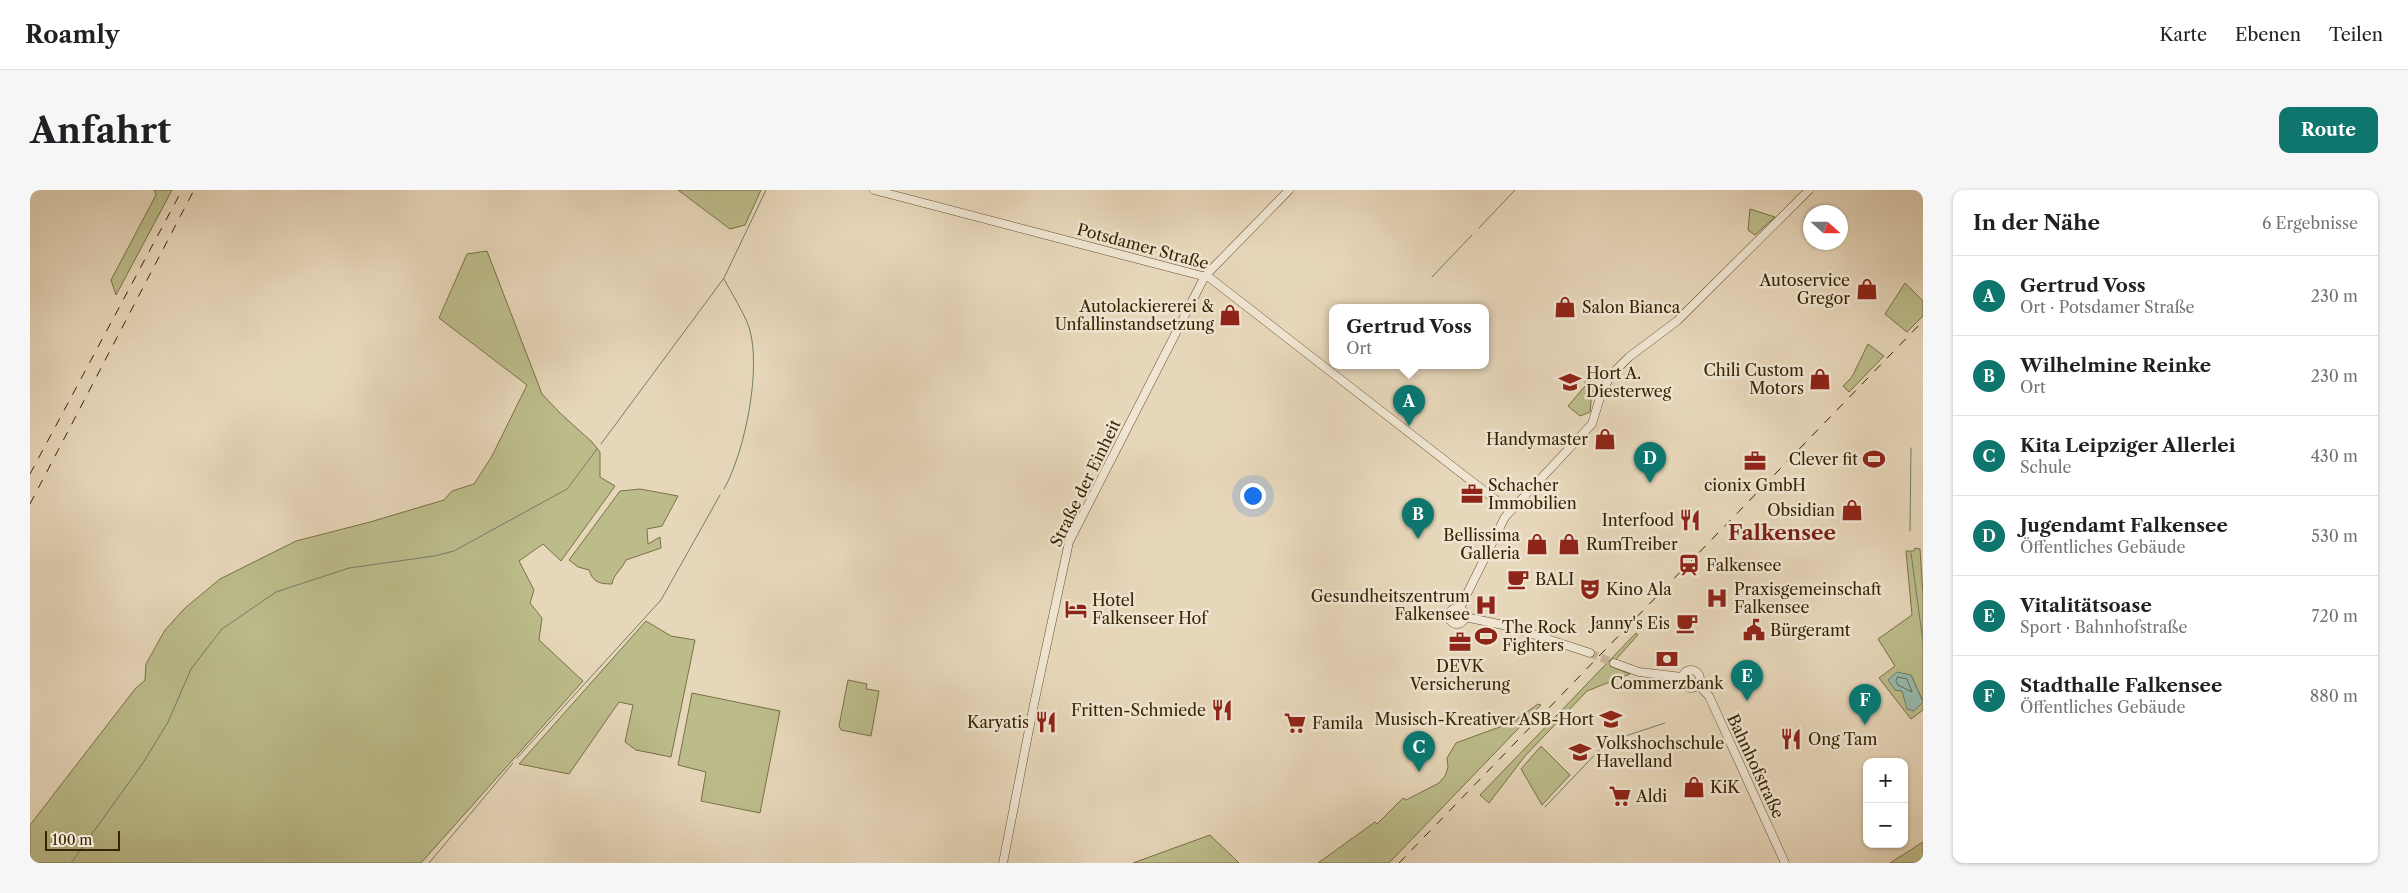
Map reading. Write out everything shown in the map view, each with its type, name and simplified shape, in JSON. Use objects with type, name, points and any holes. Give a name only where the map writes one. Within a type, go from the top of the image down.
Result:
[{"type":"street","name":"Potsdamer Straße","points":[[874,190],[1205,276],[1248,305],[1329,369]]},
{"type":"street","name":"Straße der Einheit","points":[[1003,863],[1067,548],[1205,276],[1289,190]]},
{"type":"street","points":[[1460,608],[1500,526],[1510,511],[1584,433],[1596,417],[1602,391],[1612,374],[1629,357],[1676,321],[1752,244],[1809,190]]},
{"type":"street","name":"Potsdamer Straße","points":[[1329,369],[1510,511]]},
{"type":"street","points":[[1460,608],[1465,612],[1465,617],[1462,622],[1457,624],[1449,619],[1452,609],[1460,608]]},
{"type":"street","points":[[1465,617],[1514,628],[1590,654]]},
{"type":"street","points":[[1614,663],[1639,672],[1682,677]]},
{"type":"street","points":[[1688,670],[1694,671],[1699,676],[1698,685],[1688,687],[1682,682],[1682,677],[1688,670]]},
{"type":"street","name":"Bahnhofstraße","points":[[1698,685],[1709,696],[1785,863]]},
{"type":"green space","points":[[154,190],[172,190],[116,295],[111,280],[156,195]]},
{"type":"green space","points":[[678,190],[761,190],[745,225],[730,229]]},
{"type":"green space","points":[[1750,209],[1775,217],[1755,235],[1748,230]]},
{"type":"green space","points":[[487,251],[542,394],[600,452],[600,477],[615,486],[561,561],[543,544],[519,561],[534,590],[530,603],[542,618],[539,640],[583,681],[421,863],[30,863],[30,825],[135,689],[145,680],[146,664],[165,630],[185,608],[220,579],[296,541],[444,500],[452,491],[474,484],[492,456],[527,385],[439,318],[467,254]]},
{"type":"green space","points":[[1905,283],[1923,301],[1923,316],[1907,332],[1885,314]]},
{"type":"green space","points":[[1868,344],[1884,356],[1849,392],[1843,386],[1852,377]]},
{"type":"green space","points":[[1588,379],[1596,388],[1592,392],[1590,412],[1580,416],[1568,406],[1586,385],[1584,383]]},
{"type":"green space","points":[[640,489],[678,496],[662,526],[647,529],[648,544],[660,537],[661,548],[626,560],[612,584],[597,582],[589,570],[578,567],[569,560],[620,491]]},
{"type":"green space","points":[[1915,548],[1920,549],[1923,595],[1923,701],[1911,675],[1895,690],[1902,691],[1910,709],[1914,711],[1923,702],[1923,710],[1911,719],[1879,678],[1895,666],[1878,639],[1912,615],[1906,551],[1914,551]]},
{"type":"green space","points":[[646,621],[671,636],[695,640],[671,757],[636,750],[625,742],[633,705],[619,702],[569,774],[519,764]]},
{"type":"green space","points":[[1636,633],[1638,635],[1610,666],[1630,674],[1587,691],[1525,756],[1489,803],[1480,795]]},
{"type":"green space","points":[[848,680],[867,684],[866,689],[879,691],[871,736],[841,730],[839,726]]},
{"type":"green space","points":[[692,693],[780,711],[760,813],[701,801],[706,772],[678,765]]},
{"type":"green space","points":[[1538,704],[1541,705],[1389,863],[1318,863],[1375,822],[1377,824],[1403,798],[1406,800],[1439,783],[1445,776],[1448,767],[1447,758],[1456,743],[1513,722]]},
{"type":"green space","points":[[1541,746],[1570,775],[1542,805],[1521,769]]},
{"type":"green space","points":[[1210,835],[1239,863],[1133,863]]},
{"type":"green space","points":[[1923,842],[1923,863],[1890,863]]},
{"type":"water","points":[[1897,672],[1911,675],[1923,702],[1914,711],[1907,709],[1902,691],[1895,690],[1888,680]]},
{"type":"waterway","points":[[601,444],[724,278],[766,190]]},
{"type":"waterway","points":[[1479,228],[1515,190]]},
{"type":"waterway","points":[[1432,277],[1472,235]]},
{"type":"waterway","points":[[724,279],[749,327],[753,344],[754,364],[745,432],[732,473],[724,489]]},
{"type":"waterway","points":[[1910,531],[1911,448]]},
{"type":"waterway","points":[[71,863],[143,763],[168,722],[191,669],[222,629],[276,592],[349,568],[434,556],[454,551],[567,489],[597,449]]},
{"type":"waterway","points":[[517,758],[661,600],[720,495]]},
{"type":"waterway","points":[[1911,553],[1923,642]]},
{"type":"waterway","points":[[1545,807],[1607,742],[1665,723]]},
{"type":"waterway","points":[[429,863],[513,763]]},
{"type":"tunnel","points":[[1590,653],[1614,663]]},
{"type":"railway","points":[[30,474],[182,190]]},
{"type":"railway","points":[[30,504],[194,190]]},
{"type":"railway","points":[[1399,863],[1923,321]]},
{"type":"place","name":"Autoservice Gregor","points":[[1867,289]]},
{"type":"place","name":"Salon Bianca","points":[[1565,307]]},
{"type":"place","name":"Autolackiererei & Unfallinstandsetzung","points":[[1230,315]]},
{"type":"place","name":"Chili Custom Motors","points":[[1820,379]]},
{"type":"place","name":"Hort A. Diesterweg","points":[[1570,382]]},
{"type":"place","name":"Gertrud Voss","points":[[1409,426]]},
{"type":"place","name":"Handymaster","points":[[1605,439]]},
{"type":"place","name":"Clever fit","points":[[1874,459]]},
{"type":"place","name":"cionix GmbH","points":[[1755,461]]},
{"type":"place","name":"Jugendamt Falkensee","points":[[1650,483]]},
{"type":"place","name":"Schacher Immobilien","points":[[1472,494]]},
{"type":"place","name":"Obsidian","points":[[1852,510]]},
{"type":"place","name":"Interfood","points":[[1690,520]]},
{"type":"place","name":"Wilhelmine Reinke","points":[[1418,539]]},
{"type":"place","name":"Bellissima Galleria","points":[[1537,544]]},
{"type":"place","name":"RumTreiber","points":[[1569,544]]},
{"type":"place","name":"Falkensee","points":[[1689,565]]},
{"type":"place","name":"BALI","points":[[1518,579]]},
{"type":"place","name":"Kino Ala","points":[[1590,589]]},
{"type":"place","name":"Praxisgemeinschaft Falkensee","points":[[1717,598]]},
{"type":"place","name":"Gesundheitszentrum Falkensee","points":[[1486,605]]},
{"type":"place","name":"Hotel Falkenseer Hof","points":[[1076,609]]},
{"type":"place","name":"Janny's Eis","points":[[1687,623]]},
{"type":"place","name":"Bürgeramt","points":[[1754,630]]},
{"type":"place","name":"The Rock Fighters","points":[[1486,636]]},
{"type":"place","name":"DEVK Versicherung","points":[[1460,642]]},
{"type":"place","name":"Commerzbank","points":[[1667,659]]},
{"type":"place","name":"Vitalitätsoase","points":[[1747,701]]},
{"type":"place","name":"Fritten-Schmiede","points":[[1222,710]]},
{"type":"place","name":"Musisch-Kreativer ASB-Hort","points":[[1611,719]]},
{"type":"place","name":"Karyatis","points":[[1046,722]]},
{"type":"place","name":"Famila","points":[[1295,723]]},
{"type":"place","name":"Stadthalle Falkensee","points":[[1865,725]]},
{"type":"place","name":"Ong Tam","points":[[1791,739]]},
{"type":"place","name":"Volkshochschule Havelland","points":[[1580,752]]},
{"type":"place","name":"Kita Leipziger Allerlei","points":[[1419,772]]},
{"type":"place","name":"KiK","points":[[1694,787]]},
{"type":"place","name":"Aldi","points":[[1620,796]]},
{"type":"district","name":"Falkensee","points":[[1782,533]]}]
